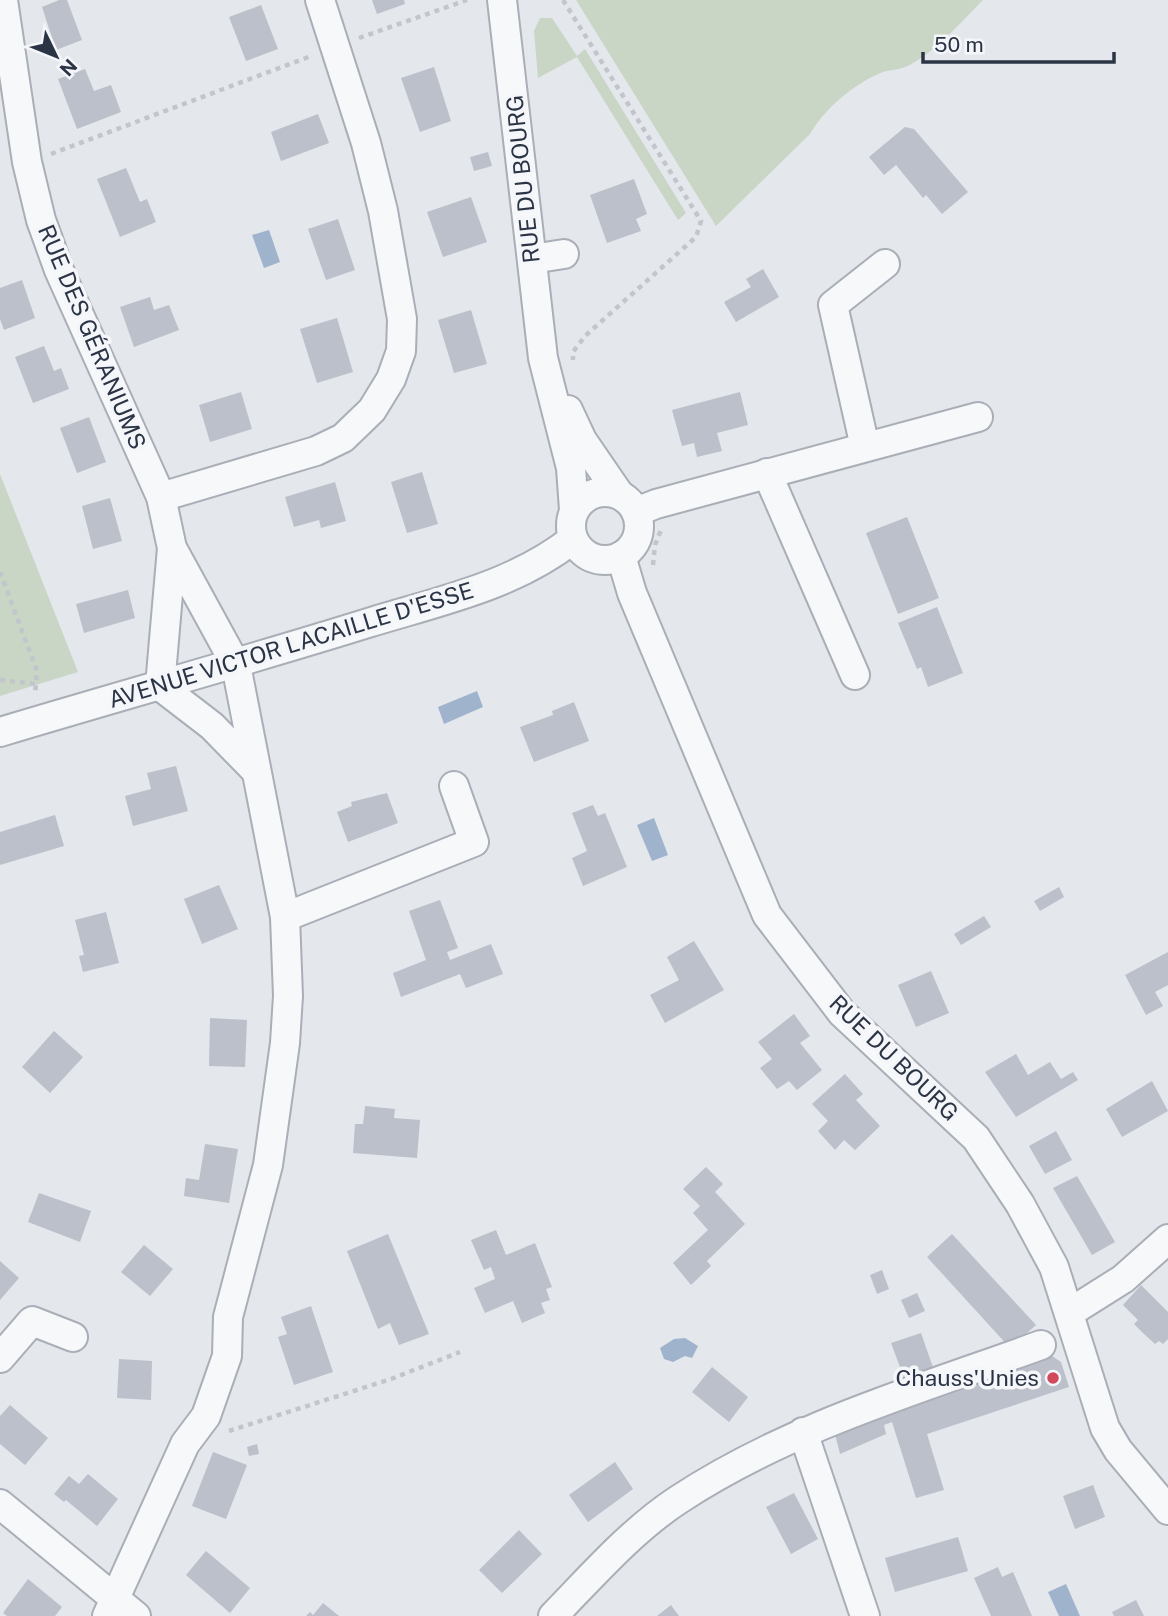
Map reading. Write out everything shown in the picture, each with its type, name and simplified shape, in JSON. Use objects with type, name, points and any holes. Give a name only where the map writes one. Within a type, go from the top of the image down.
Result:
[{"type":"street","name":"RUE DES GÉRANIUMS","points":[[3,0],[27,162],[41,220],[59,270],[161,497],[172,548],[236,665],[285,917],[288,996],[285,1043],[268,1165],[228,1317],[227,1356],[206,1416],[185,1444],[120,1610]]},
{"type":"street","points":[[161,497],[316,451],[344,438],[372,411],[391,379],[401,351],[402,319],[383,211],[337,46],[320,0]]},
{"type":"street","name":"RUE DU BOURG","points":[[502,0],[543,358],[571,468],[574,510]]},
{"type":"street","points":[[532,260],[564,254]]},
{"type":"street","points":[[865,447],[833,305],[885,264]]},
{"type":"street","name":"RUE DU BOURG","points":[[543,358],[582,440],[637,503]]},
{"type":"street","points":[[637,503],[637,537],[621,556],[599,559],[579,548],[573,539],[570,524],[574,510],[589,495],[609,492],[637,503],[767,473],[978,416]]},
{"type":"street","points":[[767,473],[855,675]]},
{"type":"street","name":"AVENUE VICTOR LACAILLE D'ESSE","points":[[0,732],[236,665],[505,580],[547,559],[573,539]]},
{"type":"street","name":"RUE DES GÉRANIUMS","points":[[160,686],[172,548]]},
{"type":"street","name":"RUE DU BOURG","points":[[621,556],[632,593],[767,915],[842,1013],[976,1138],[1036,1232],[1054,1267],[1105,1428],[1118,1450],[1168,1510]]},
{"type":"street","points":[[160,686],[212,726],[255,770]]},
{"type":"street","points":[[285,917],[474,842],[454,786]]},
{"type":"street","points":[[1069,1312],[1124,1279],[1168,1239]]},
{"type":"street","points":[[0,1358],[32,1321],[72,1337]]},
{"type":"street","points":[[553,1616],[618,1549],[676,1502],[717,1476],[803,1432],[1041,1345]]},
{"type":"street","points":[[803,1432],[865,1616]]},
{"type":"street","points":[[0,1504],[120,1610]]},
{"type":"path","points":[[27,162],[467,0]]},
{"type":"path","points":[[563,0],[701,222],[696,237],[585,336],[573,352],[572,371]]},
{"type":"path","points":[[637,503],[663,516],[661,533],[655,545],[654,571]]},
{"type":"path","points":[[0,572],[3,588],[37,671],[36,684],[42,719]]},
{"type":"path","points":[[0,680],[36,684]]},
{"type":"path","points":[[185,1444],[378,1383],[460,1352]]},
{"type":"green space","points":[[576,0],[983,0],[926,55],[905,67],[872,77],[842,97],[810,134],[716,226]]},
{"type":"green space","points":[[540,18],[552,18],[577,56],[585,49],[686,213],[678,220],[577,57],[538,78],[534,31]]},
{"type":"green space","points":[[0,474],[78,672],[0,696]]},
{"type":"water","points":[[269,230],[280,262],[264,268],[252,235]]},
{"type":"water","points":[[477,691],[483,707],[444,724],[438,707]]},
{"type":"water","points":[[654,818],[668,855],[652,861],[637,825]]},
{"type":"water","points":[[685,1338],[698,1346],[692,1358],[685,1356],[673,1362],[664,1359],[660,1348],[674,1339]]},
{"type":"water","points":[[1066,1584],[1080,1616],[1059,1616],[1048,1592]]},
{"type":"building","points":[[59,0],[67,0],[82,40],[56,50],[42,7]]},
{"type":"building","points":[[372,0],[404,0],[405,4],[377,14]]},
{"type":"building","points":[[261,5],[278,49],[246,61],[229,17]]},
{"type":"building","points":[[434,67],[451,121],[420,132],[401,78]]},
{"type":"building","points":[[85,69],[94,91],[111,85],[121,112],[77,129],[58,79]]},
{"type":"building","points":[[318,114],[329,143],[281,161],[271,132]]},
{"type":"building","points":[[905,127],[914,129],[968,192],[942,214],[926,195],[923,198],[896,165],[884,175],[869,157]]},
{"type":"building","points":[[488,152],[492,166],[474,171],[470,157]]},
{"type":"building","points":[[126,168],[140,202],[147,199],[156,222],[120,237],[97,179]]},
{"type":"building","points":[[634,179],[647,214],[636,219],[641,231],[607,243],[590,195]]},
{"type":"building","points":[[471,197],[487,242],[443,257],[427,212]]},
{"type":"building","points":[[338,219],[355,270],[326,280],[308,229]]},
{"type":"building","points":[[763,269],[779,297],[736,322],[724,302],[751,287],[746,279]]},
{"type":"building","points":[[22,280],[35,318],[4,330],[0,319],[0,288]]},
{"type":"building","points":[[150,297],[154,310],[169,305],[179,330],[134,347],[120,307]]},
{"type":"building","points":[[471,310],[487,364],[454,373],[438,320]]},
{"type":"building","points":[[337,318],[353,372],[317,383],[300,329]]},
{"type":"building","points":[[44,346],[54,371],[61,368],[69,389],[33,403],[15,357]]},
{"type":"building","points":[[241,392],[252,429],[210,442],[199,405]]},
{"type":"building","points":[[740,392],[748,425],[717,433],[722,451],[697,457],[694,443],[682,446],[672,410]]},
{"type":"building","points":[[89,417],[106,462],[77,473],[60,428]]},
{"type":"building","points":[[422,472],[438,524],[407,533],[391,482]]},
{"type":"building","points":[[335,482],[346,521],[321,528],[319,520],[294,527],[285,497]]},
{"type":"building","points":[[110,498],[122,541],[93,549],[82,506]]},
{"type":"building","points":[[907,517],[939,598],[898,614],[866,533]]},
{"type":"building","points":[[128,590],[135,618],[84,633],[76,604]]},
{"type":"building","points":[[937,607],[963,673],[928,687],[921,667],[917,669],[898,623]]},
{"type":"building","points":[[574,702],[589,741],[534,762],[520,727],[553,715],[552,711]]},
{"type":"building","points":[[176,766],[188,811],[133,826],[125,796],[151,789],[147,773]]},
{"type":"building","points":[[387,793],[398,823],[348,842],[337,812],[352,806],[351,802]]},
{"type":"building","points":[[593,805],[598,816],[605,813],[627,867],[583,886],[572,858],[587,851],[572,813]]},
{"type":"building","points":[[55,815],[64,846],[0,865],[0,832]]},
{"type":"building","points":[[219,885],[238,929],[202,944],[184,899]]},
{"type":"building","points":[[1059,887],[1064,897],[1040,911],[1034,901]]},
{"type":"building","points":[[440,900],[458,948],[447,952],[450,960],[491,944],[503,974],[466,988],[460,974],[401,997],[393,973],[426,960],[409,911]]},
{"type":"building","points":[[106,912],[119,963],[83,972],[79,956],[84,955],[75,920]]},
{"type":"building","points":[[984,916],[991,927],[961,945],[954,934]]},
{"type":"building","points":[[694,941],[724,990],[665,1023],[650,995],[679,980],[667,957]]},
{"type":"building","points":[[1168,952],[1168,985],[1155,992],[1163,1006],[1146,1015],[1125,975]]},
{"type":"building","points":[[931,971],[949,1013],[916,1027],[898,985]]},
{"type":"building","points":[[794,1014],[810,1036],[800,1043],[822,1070],[797,1090],[789,1081],[777,1089],[760,1068],[772,1059],[758,1042]]},
{"type":"building","points":[[210,1018],[247,1020],[245,1067],[209,1066]]},
{"type":"building","points":[[54,1031],[83,1057],[50,1093],[22,1067]]},
{"type":"building","points":[[1016,1054],[1028,1075],[1050,1062],[1061,1079],[1073,1072],[1078,1080],[1016,1117],[985,1072]]},
{"type":"building","points":[[845,1074],[863,1094],[856,1100],[880,1126],[855,1150],[844,1140],[835,1150],[818,1131],[828,1121],[812,1104]]},
{"type":"building","points":[[1152,1081],[1168,1111],[1122,1137],[1106,1109]]},
{"type":"building","points":[[365,1106],[395,1109],[394,1118],[420,1120],[417,1158],[353,1153],[355,1124],[363,1124]]},
{"type":"building","points":[[1056,1131],[1072,1160],[1045,1174],[1029,1146]]},
{"type":"building","points":[[205,1144],[238,1149],[229,1203],[184,1196],[186,1178],[199,1180]]},
{"type":"building","points":[[706,1167],[723,1184],[715,1192],[745,1224],[707,1261],[711,1266],[691,1285],[673,1263],[708,1230],[693,1213],[700,1206],[683,1189]]},
{"type":"building","points":[[1077,1176],[1115,1242],[1092,1255],[1053,1188]]},
{"type":"building","points":[[39,1193],[91,1211],[80,1242],[28,1222]]},
{"type":"building","points":[[496,1230],[506,1255],[535,1243],[552,1287],[546,1289],[550,1300],[541,1303],[545,1313],[522,1323],[513,1301],[485,1313],[474,1288],[495,1279],[491,1267],[484,1270],[471,1240]]},
{"type":"building","points":[[388,1234],[429,1334],[399,1345],[390,1323],[378,1329],[347,1251]]},
{"type":"building","points":[[952,1234],[1036,1325],[1010,1348],[927,1257]]},
{"type":"building","points":[[144,1245],[173,1269],[150,1296],[121,1272]]},
{"type":"building","points":[[0,1261],[19,1278],[0,1300]]},
{"type":"building","points":[[882,1270],[889,1289],[877,1294],[870,1275]]},
{"type":"building","points":[[1141,1285],[1168,1312],[1168,1339],[1163,1344],[1159,1341],[1155,1344],[1143,1333],[1134,1324],[1138,1320],[1123,1305]]},
{"type":"building","points":[[917,1293],[925,1311],[909,1318],[901,1300]]},
{"type":"building","points":[[311,1306],[333,1372],[294,1385],[278,1337],[287,1334],[281,1317]]},
{"type":"building","points":[[921,1333],[935,1373],[906,1383],[891,1343]]},
{"type":"building","points":[[1049,1354],[1061,1362],[1069,1387],[927,1434],[944,1490],[916,1498],[892,1422],[884,1425],[886,1434],[840,1454],[835,1434]]},
{"type":"building","points":[[119,1359],[152,1361],[151,1400],[117,1398]]},
{"type":"building","points":[[712,1367],[748,1397],[729,1422],[692,1392]]},
{"type":"building","points":[[10,1405],[48,1438],[25,1465],[0,1444],[0,1416]]},
{"type":"building","points":[[257,1444],[259,1454],[249,1456],[247,1447]]},
{"type":"building","points":[[213,1452],[247,1465],[226,1519],[192,1506]]},
{"type":"building","points":[[615,1462],[633,1489],[588,1522],[569,1495]]},
{"type":"building","points":[[88,1474],[118,1499],[97,1526],[66,1500],[64,1502],[54,1494],[69,1476],[79,1484]]},
{"type":"building","points":[[1093,1485],[1105,1517],[1075,1529],[1063,1496]]},
{"type":"building","points":[[794,1493],[818,1539],[791,1554],[766,1507]]},
{"type":"building","points":[[519,1530],[542,1554],[502,1593],[479,1570]]},
{"type":"building","points":[[958,1537],[968,1571],[895,1592],[885,1558]]},
{"type":"building","points":[[206,1551],[250,1588],[230,1613],[186,1575]]},
{"type":"building","points":[[998,1567],[1002,1577],[1013,1572],[1032,1616],[991,1616],[974,1578]]},
{"type":"building","points":[[28,1579],[62,1607],[55,1616],[7,1616],[3,1613]]},
{"type":"building","points":[[1136,1600],[1144,1616],[1114,1616],[1112,1612]]},
{"type":"building","points":[[323,1603],[339,1616],[306,1616],[310,1612],[313,1615]]},
{"type":"building","points":[[671,1605],[679,1616],[657,1616]]},
{"type":"place","name":"Chauss'Unies","points":[[1053,1378]]}]
